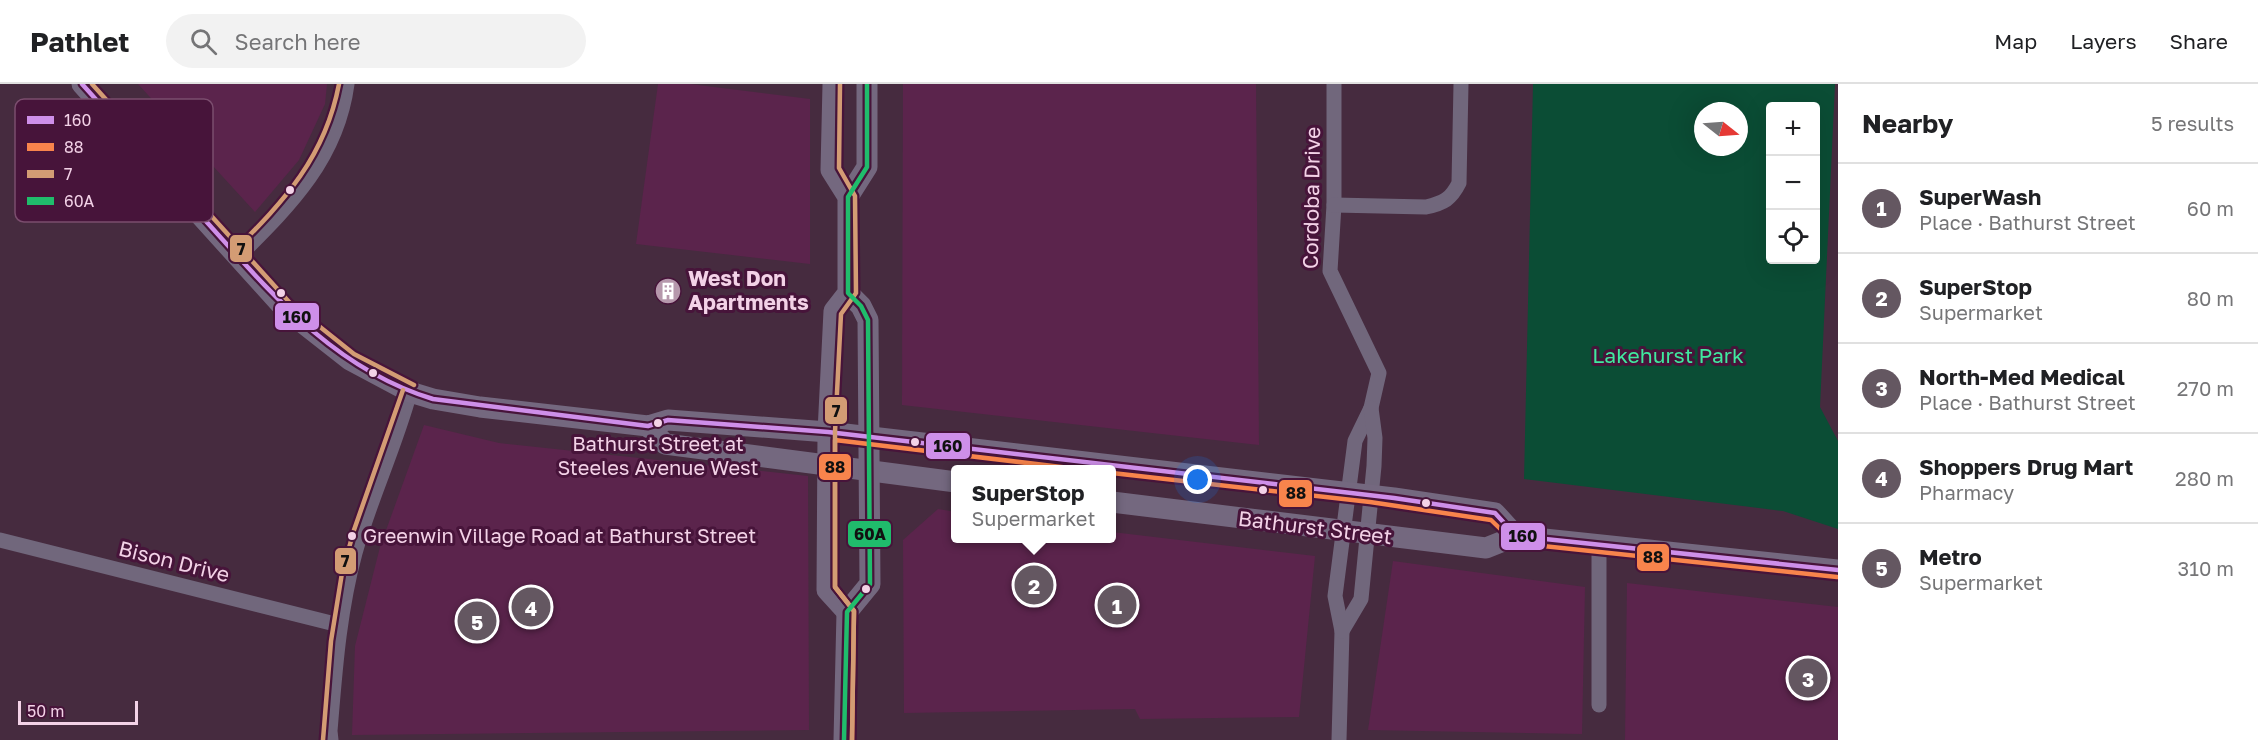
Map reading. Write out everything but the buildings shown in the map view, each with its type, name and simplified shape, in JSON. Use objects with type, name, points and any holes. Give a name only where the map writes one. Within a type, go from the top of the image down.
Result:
[{"type":"main road","name":"Bathurst Street","points":[[82,84],[96,99]]},
{"type":"main road","points":[[833,84],[831,170],[848,197],[848,294],[834,311],[827,465],[827,590],[847,612]]},
{"type":"main road","points":[[848,197],[867,167],[867,84]]},
{"type":"main road","name":"Bathurst Street","points":[[208,222],[285,309],[350,360],[410,392],[433,399],[480,407],[648,426],[668,420],[828,432],[1103,465]]},
{"type":"main road","points":[[844,740],[847,612],[870,584],[868,320],[861,306],[848,294]]},
{"type":"main road","points":[[648,426],[665,444],[951,481]]},
{"type":"main road","name":"Bathurst Street","points":[[1116,466],[1371,495],[1495,513],[1516,536]]},
{"type":"main road","name":"Bathurst Street","points":[[1116,503],[1486,548],[1516,536],[1838,570]]},
{"type":"street","points":[[239,256],[314,175],[336,130],[347,84]]},
{"type":"street","name":"Cordoba Drive","points":[[1334,84],[1334,205],[1330,272],[1379,373],[1371,408],[1355,441],[1335,596],[1342,631],[1339,740]]},
{"type":"street","points":[[1334,205],[1426,207],[1440,204],[1452,196],[1459,183],[1461,84]]},
{"type":"street","points":[[332,740],[330,731],[339,625],[355,552],[398,435],[410,392]]},
{"type":"street","name":"Cordoba Drive","points":[[1342,631],[1361,599],[1375,438],[1371,408]]},
{"type":"street","name":"Bison Drive","points":[[0,540],[339,625]]},
{"type":"street","points":[[1599,543],[1599,705]]},
{"type":"shaded area","points":[[138,84],[327,84],[325,104],[299,160],[255,212],[213,166],[213,99],[152,99]]},
{"type":"shaded area","points":[[658,84],[690,84],[810,99],[810,264],[636,244]]},
{"type":"shaded area","points":[[903,84],[1256,84],[1259,445],[902,405]]},
{"type":"shaded area","points":[[424,425],[499,443],[808,476],[809,730],[352,735],[355,646],[380,547]]},
{"type":"shaded area","points":[[938,509],[951,511],[951,543],[1116,543],[1116,532],[1315,556],[1299,717],[1140,719],[1135,709],[904,713],[903,540]]},
{"type":"shaded area","points":[[1393,561],[1585,587],[1582,734],[1368,730]]},
{"type":"shaded area","points":[[1627,583],[1838,607],[1838,740],[1625,740]]},
{"type":"green space","name":"Lakehurst Park","points":[[1533,84],[1835,84],[1820,407],[1838,441],[1838,529],[1783,511],[1524,479]]},
{"type":"transit line","name":"160","points":[[82,84],[96,99]]},
{"type":"transit line","name":"7","points":[[92,84],[106,99]]},
{"type":"transit line","name":"7","points":[[234,251],[270,214],[300,176],[324,134],[339,84]]},
{"type":"transit line","name":"7","points":[[840,84],[839,168],[855,196],[856,293],[841,314],[835,432],[835,587],[854,611],[852,740]]},
{"type":"transit line","name":"60A","points":[[844,740],[847,612],[870,584],[868,320],[861,306],[848,293],[848,197],[867,167],[867,84]]},
{"type":"transit line","name":"7","points":[[213,218],[290,303],[354,354],[414,385]]},
{"type":"transit line","name":"160","points":[[207,222],[306,326],[365,369],[397,386],[433,399],[648,426],[668,420],[828,432],[1111,465]]},
{"type":"transit line","name":"7","points":[[323,740],[331,641],[342,573],[354,530],[403,390]]},
{"type":"transit line","name":"88","points":[[852,740],[854,611],[835,587],[835,440],[1044,465]]},
{"type":"transit line","name":"160","points":[[1116,466],[1394,498],[1495,513],[1516,536],[1838,570]]},
{"type":"transit line","name":"88","points":[[1116,473],[1370,502],[1491,520],[1515,543],[1837,577]]},
{"type":"place","name":"West Don Apartments","points":[[668,291]]},
{"type":"place","name":"Bathurst Street at Steeles Avenue West","points":[[658,423]]},
{"type":"place","name":"Greenwin Village Road at Bathurst Street","points":[[352,536]]},
{"type":"place","name":"SuperStop","points":[[1034,585]]},
{"type":"place","name":"SuperWash","points":[[1117,605]]},
{"type":"place","name":"Shoppers Drug Mart","points":[[531,607]]},
{"type":"place","name":"Metro","points":[[477,621]]},
{"type":"place","name":"North-Med Medical","points":[[1808,678]]}]
